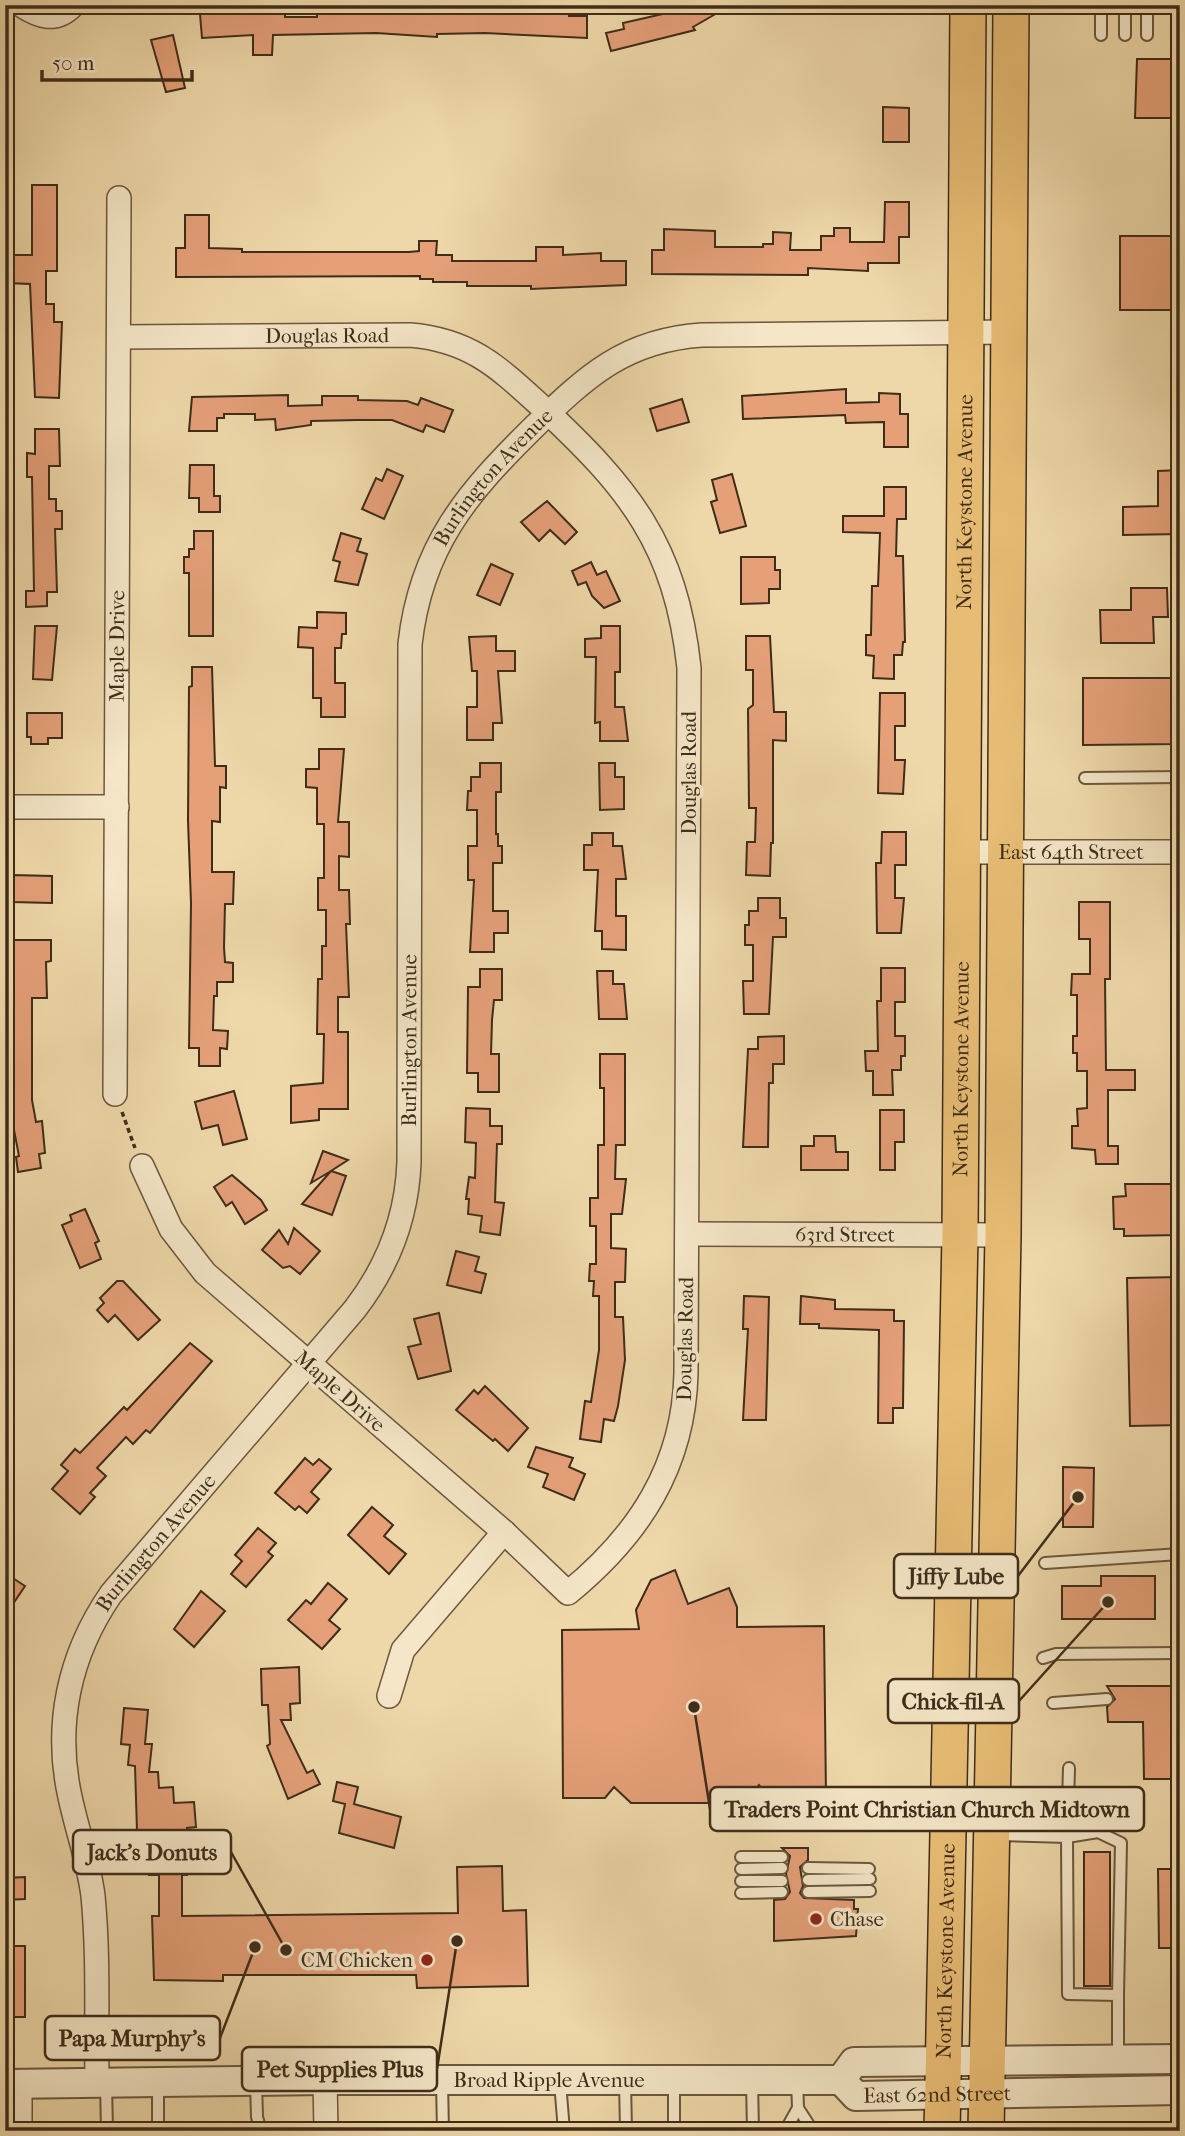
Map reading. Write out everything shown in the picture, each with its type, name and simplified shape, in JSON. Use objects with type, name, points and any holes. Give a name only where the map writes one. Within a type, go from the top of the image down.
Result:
[{"type":"main road","name":"North Keystone Avenue","points":[[942,2131],[960,1234],[968,5]]},
{"type":"main road","name":"North Keystone Avenue","points":[[986,2131],[1003,1234],[1011,5]]},
{"type":"street","points":[[21,5],[40,16],[66,11]]},
{"type":"street","name":"Maple Drive","points":[[115,1094],[119,198]]},
{"type":"street","name":"Burlington Avenue","points":[[102,2083],[93,1898],[64,1762],[64,1715],[71,1679],[83,1643],[111,1594],[361,1302],[393,1245],[405,1198],[409,1162],[410,664],[418,597],[433,552],[451,519],[486,474],[588,377],[616,358],[671,338],[801,333],[1010,332]]},
{"type":"street","name":"Douglas Road","points":[[119,337],[429,337],[483,356],[600,463],[631,499],[663,557],[684,630],[689,678],[686,1382],[682,1420],[672,1456],[657,1493],[583,1581],[568,1593]]},
{"type":"street","points":[[5,807],[117,807]]},
{"type":"street","name":"East 64th Street","points":[[963,852],[1180,852]]},
{"type":"street","name":"Maple Drive","points":[[142,1166],[171,1229],[205,1273],[504,1532],[568,1593]]},
{"type":"street","name":"63rd Street","points":[[687,1234],[1003,1234]]},
{"type":"street","points":[[389,1696],[403,1650],[504,1532]]},
{"type":"street","name":"East 62nd Street","points":[[986,2076],[1118,2059],[1180,2059]]},
{"type":"street","name":"East 62nd Street","points":[[841,2080],[854,2062],[943,2076],[986,2076],[1180,2090]]},
{"type":"street","name":"Broad Ripple Avenue","points":[[12,2084],[442,2079],[841,2080]]},
{"type":"street","points":[[325,2080],[326,2131]]},
{"type":"street","points":[[12,2084],[20,2131]]},
{"type":"lane","points":[[1101,5],[1101,35]]},
{"type":"lane","points":[[1125,5],[1125,35]]},
{"type":"lane","points":[[1147,5],[1147,35]]},
{"type":"lane","points":[[1085,778],[1180,777]]},
{"type":"lane","points":[[1045,1563],[1180,1554]]},
{"type":"lane","points":[[1043,1658],[1056,1654],[1180,1653]]},
{"type":"lane","points":[[1053,1703],[1107,1699]]},
{"type":"lane","points":[[1069,1768],[1068,1993],[1118,1995]]},
{"type":"lane","points":[[991,1835],[1067,1837],[1098,1832],[1121,1843],[1118,2059]]},
{"type":"lane","points":[[741,1863],[782,1863]]},
{"type":"lane","points":[[808,1868],[870,1880],[808,1886]]},
{"type":"lane","points":[[741,1887],[782,1886]]},
{"type":"lane","points":[[442,2079],[443,2131]]},
{"type":"lane","points":[[560,2079],[564,2131]]},
{"type":"lane","points":[[625,2080],[626,2131]]},
{"type":"lane","points":[[789,2131],[789,2124],[798,2108],[797,2080]]},
{"type":"lane","points":[[256,2081],[257,2118],[261,2131]]},
{"type":"lane","points":[[674,2081],[674,2131]]},
{"type":"lane","points":[[752,2081],[753,2131]]},
{"type":"lane","points":[[158,2082],[158,2131]]},
{"type":"lane","points":[[102,2083],[107,2131]]},
{"type":"lane","points":[[798,2108],[809,2124],[809,2131]]},
{"type":"path","points":[[115,1094],[142,1166]]},
{"type":"building","points":[[680,5],[731,5],[693,27],[695,30],[611,51],[606,33],[624,29],[623,23],[667,13]]},
{"type":"building","points":[[553,8],[569,8],[569,16],[587,16],[587,38],[485,33],[437,34],[437,37],[376,33],[273,35],[272,55],[253,55],[253,35],[202,38],[200,14],[285,12],[285,17],[317,17],[317,9],[436,12],[553,11]]},
{"type":"building","points":[[173,35],[185,88],[166,92],[151,40]]},
{"type":"building","points":[[1137,59],[1180,59],[1180,118],[1135,118]]},
{"type":"building","points":[[883,107],[909,108],[909,142],[883,142]]},
{"type":"building","points":[[32,185],[57,185],[57,271],[46,271],[46,304],[54,304],[54,322],[62,322],[59,398],[35,397],[30,284],[7,283],[8,255],[32,255]]},
{"type":"building","points":[[885,202],[909,202],[909,237],[899,237],[899,263],[868,263],[868,271],[808,268],[808,275],[652,274],[652,250],[664,250],[664,229],[715,231],[715,247],[763,247],[763,244],[773,244],[773,232],[791,233],[790,250],[821,250],[821,236],[834,236],[834,228],[850,228],[850,242],[884,242]]},
{"type":"building","points":[[185,215],[209,215],[209,248],[242,249],[242,252],[409,252],[419,251],[419,241],[437,241],[436,255],[452,255],[452,261],[536,261],[536,247],[563,247],[563,255],[601,253],[601,261],[626,261],[626,285],[531,289],[531,286],[467,286],[467,282],[433,282],[433,279],[420,279],[420,276],[176,277],[176,248],[185,248]]},
{"type":"building","points":[[1120,236],[1180,236],[1180,310],[1120,310]]},
{"type":"building","points":[[846,389],[846,403],[879,402],[879,393],[900,394],[900,414],[908,414],[908,447],[884,447],[884,422],[846,423],[845,415],[743,419],[742,396]]},
{"type":"building","points":[[288,395],[288,406],[322,405],[322,396],[358,396],[358,400],[407,401],[418,405],[421,398],[453,410],[444,432],[426,425],[423,432],[392,420],[311,421],[311,425],[276,430],[275,419],[255,420],[255,414],[224,414],[224,418],[217,418],[217,431],[189,431],[192,397]]},
{"type":"building","points":[[682,399],[689,422],[657,431],[650,409]]},
{"type":"building","points":[[35,429],[59,429],[60,466],[49,466],[49,499],[56,499],[56,511],[62,511],[62,529],[55,529],[57,592],[47,592],[47,606],[26,607],[26,591],[34,591],[32,477],[27,477],[27,453],[35,454]]},
{"type":"building","points":[[190,465],[214,465],[214,496],[220,496],[220,512],[199,512],[199,498],[189,498]]},
{"type":"building","points":[[387,469],[403,476],[384,519],[362,509],[376,478],[382,481]]},
{"type":"building","points":[[1180,470],[1180,534],[1123,535],[1123,507],[1158,506],[1158,471]]},
{"type":"building","points":[[732,474],[746,526],[720,533],[711,502],[717,500],[712,480]]},
{"type":"building","points":[[884,487],[906,487],[906,519],[897,519],[896,556],[903,556],[905,642],[902,655],[894,655],[894,679],[873,678],[874,656],[866,655],[866,635],[871,635],[872,586],[878,586],[880,533],[843,532],[843,516],[884,516]]},
{"type":"building","points":[[547,501],[577,532],[565,544],[550,530],[539,541],[521,522]]},
{"type":"building","points":[[194,531],[213,531],[213,636],[189,636],[189,573],[184,573],[184,557],[189,557],[189,549],[194,549]]},
{"type":"building","points":[[341,533],[361,539],[357,551],[367,554],[358,585],[335,581],[340,562],[333,560]]},
{"type":"building","points":[[741,557],[775,557],[775,570],[780,570],[780,589],[769,589],[769,603],[741,604]]},
{"type":"building","points":[[591,562],[597,575],[606,571],[620,601],[604,608],[592,596],[586,582],[578,585],[572,571]]},
{"type":"building","points":[[491,564],[513,574],[500,605],[477,595]]},
{"type":"building","points":[[1131,588],[1167,588],[1168,617],[1153,617],[1154,643],[1101,643],[1100,610],[1131,610]]},
{"type":"building","points":[[317,612],[346,613],[346,634],[342,634],[341,648],[335,648],[335,683],[345,683],[345,717],[321,717],[321,698],[313,698],[313,648],[298,647],[299,627],[317,628]]},
{"type":"building","points":[[35,626],[57,626],[52,680],[33,679]]},
{"type":"building","points":[[601,626],[620,626],[620,672],[615,672],[615,707],[624,707],[628,741],[600,741],[600,722],[595,723],[596,657],[585,657],[585,639],[601,638]]},
{"type":"building","points":[[496,636],[496,651],[515,651],[515,671],[498,671],[502,723],[493,723],[493,740],[467,740],[467,707],[477,707],[477,671],[472,671],[469,637]]},
{"type":"building","points":[[746,636],[770,636],[774,712],[786,712],[786,741],[773,740],[773,843],[770,876],[746,875],[747,842],[755,842],[756,808],[749,808],[748,709],[753,705],[753,670],[746,670]]},
{"type":"building","points":[[192,667],[212,667],[215,766],[226,766],[226,788],[220,787],[220,822],[212,821],[212,872],[234,872],[233,904],[225,904],[224,947],[225,962],[233,963],[233,982],[217,982],[217,996],[214,996],[213,1030],[228,1031],[227,1049],[220,1048],[220,1066],[199,1066],[199,1048],[189,1048],[189,687],[192,686]]},
{"type":"building","points":[[1083,678],[1180,678],[1180,744],[1083,745]]},
{"type":"building","points":[[880,693],[905,693],[905,726],[895,726],[895,760],[905,760],[903,794],[878,793]]},
{"type":"building","points":[[27,713],[62,713],[62,738],[48,738],[48,744],[31,744],[31,737],[27,737]]},
{"type":"building","points":[[319,749],[344,749],[338,822],[349,822],[349,857],[339,856],[339,890],[349,890],[350,924],[346,924],[349,997],[338,997],[338,1032],[348,1032],[348,1109],[319,1109],[319,1120],[291,1123],[291,1086],[323,1083],[324,1034],[317,1034],[318,979],[322,979],[322,946],[326,946],[326,910],[318,910],[318,878],[324,878],[324,824],[317,824],[317,788],[306,787],[306,769],[319,769]]},
{"type":"building","points":[[480,763],[501,763],[501,792],[496,792],[496,834],[498,846],[502,846],[502,863],[493,863],[493,911],[508,911],[508,933],[494,933],[494,952],[470,952],[474,880],[468,880],[468,846],[477,846],[477,810],[467,810],[468,791],[471,791],[471,777],[480,777]]},
{"type":"building","points":[[599,763],[615,763],[615,777],[624,777],[624,809],[600,810]]},
{"type":"building","points":[[882,832],[906,832],[906,865],[895,865],[895,898],[904,898],[901,933],[877,933],[876,863],[881,863]]},
{"type":"building","points":[[592,833],[613,833],[613,846],[622,846],[626,879],[616,879],[616,916],[626,916],[626,950],[602,949],[602,931],[595,931],[598,870],[584,870],[584,845],[592,845]]},
{"type":"building","points":[[12,875],[52,876],[52,903],[12,902]]},
{"type":"building","points":[[758,898],[780,898],[780,918],[786,918],[786,937],[773,937],[769,1014],[744,1014],[743,981],[753,981],[753,945],[745,945],[745,925],[749,925],[749,911],[758,911]]},
{"type":"building","points":[[1079,902],[1110,902],[1110,979],[1105,979],[1106,1070],[1135,1070],[1135,1090],[1108,1090],[1108,1146],[1118,1146],[1118,1164],[1096,1164],[1095,1150],[1072,1148],[1072,1126],[1078,1126],[1077,1109],[1087,1108],[1087,1071],[1077,1071],[1077,1053],[1073,1053],[1073,1036],[1077,1036],[1077,995],[1071,995],[1072,974],[1090,974],[1090,939],[1079,939]]},
{"type":"building","points":[[8,940],[51,940],[51,961],[46,962],[47,998],[32,998],[32,1100],[36,1122],[42,1121],[45,1153],[39,1154],[41,1168],[18,1172],[16,1157],[19,1156],[5,1083],[5,1026],[10,1026]]},
{"type":"building","points":[[881,968],[905,968],[905,1002],[895,1002],[895,1036],[905,1036],[905,1056],[901,1056],[901,1070],[892,1070],[893,1095],[873,1095],[873,1071],[866,1071],[865,1051],[878,1051],[877,1001],[881,1001]]},
{"type":"building","points":[[480,969],[502,969],[502,1000],[494,1000],[491,1054],[499,1054],[499,1092],[478,1092],[478,1073],[467,1073],[468,987],[480,987]]},
{"type":"building","points":[[597,971],[613,971],[613,984],[624,984],[627,1019],[599,1019]]},
{"type":"building","points":[[784,1036],[784,1064],[773,1064],[773,1083],[769,1083],[768,1147],[743,1147],[748,1049],[758,1049],[758,1037]]},
{"type":"building","points":[[600,1054],[625,1054],[625,1145],[616,1145],[615,1179],[626,1179],[622,1214],[611,1214],[611,1248],[626,1249],[625,1282],[615,1282],[615,1317],[623,1317],[625,1360],[614,1421],[604,1419],[601,1442],[580,1439],[585,1401],[591,1402],[599,1350],[599,1296],[593,1296],[594,1281],[589,1281],[590,1264],[596,1264],[596,1226],[590,1226],[590,1198],[598,1198],[598,1145],[604,1145],[604,1088],[600,1088]]},
{"type":"building","points":[[234,1091],[247,1139],[223,1145],[218,1125],[202,1129],[195,1102]]},
{"type":"building","points":[[466,1108],[490,1109],[490,1126],[502,1126],[502,1144],[497,1144],[495,1202],[504,1203],[500,1235],[480,1232],[482,1216],[468,1214],[469,1199],[466,1199],[469,1177],[475,1178],[476,1143],[465,1142]]},
{"type":"building","points":[[880,1110],[904,1110],[904,1142],[895,1142],[895,1170],[880,1170]]},
{"type":"building","points":[[814,1136],[835,1136],[836,1152],[848,1152],[848,1170],[801,1170],[801,1146],[814,1146]]},
{"type":"building","points":[[323,1151],[348,1160],[311,1183]]},
{"type":"building","points":[[331,1171],[346,1176],[332,1215],[302,1204]]},
{"type":"building","points":[[232,1175],[261,1200],[267,1210],[245,1224],[232,1202],[226,1206],[214,1187]]},
{"type":"building","points":[[1125,1184],[1180,1184],[1180,1235],[1124,1236],[1124,1229],[1114,1229],[1113,1197],[1126,1196]]},
{"type":"building","points":[[85,1209],[99,1241],[95,1243],[101,1259],[80,1268],[62,1225],[72,1221],[70,1215]]},
{"type":"building","points":[[294,1228],[320,1251],[300,1274],[290,1266],[283,1268],[262,1250],[279,1230],[288,1244]]},
{"type":"building","points":[[456,1251],[479,1257],[475,1271],[486,1274],[481,1293],[447,1285]]},
{"type":"building","points":[[1180,1277],[1180,1425],[1130,1426],[1127,1278]]},
{"type":"building","points":[[117,1281],[123,1281],[160,1320],[138,1340],[115,1315],[108,1322],[97,1310],[104,1303],[100,1298]]},
{"type":"building","points":[[744,1296],[769,1297],[766,1420],[743,1420],[748,1329],[743,1329]]},
{"type":"building","points":[[801,1296],[835,1300],[835,1309],[894,1310],[894,1321],[904,1321],[903,1408],[893,1408],[893,1423],[878,1423],[879,1330],[819,1328],[819,1324],[800,1324]]},
{"type":"building","points":[[439,1313],[451,1371],[418,1379],[408,1347],[421,1344],[414,1319]]},
{"type":"building","points":[[190,1343],[212,1361],[150,1433],[146,1430],[133,1444],[126,1437],[97,1468],[106,1476],[90,1493],[95,1497],[80,1514],[52,1489],[68,1471],[61,1465],[75,1449],[80,1453],[124,1407],[127,1410]]},
{"type":"building","points":[[485,1386],[528,1428],[508,1451],[456,1410],[474,1390],[478,1394]]},
{"type":"building","points":[[536,1447],[573,1458],[569,1467],[585,1474],[574,1500],[543,1487],[548,1474],[528,1467]]},
{"type":"building","points":[[305,1458],[313,1465],[319,1459],[331,1469],[311,1492],[319,1499],[307,1513],[299,1506],[295,1510],[275,1493]]},
{"type":"building","points":[[1063,1467],[1094,1468],[1093,1527],[1063,1527]]},
{"type":"building","points":[[372,1507],[393,1525],[384,1536],[406,1554],[389,1574],[348,1535]]},
{"type":"building","points":[[258,1528],[276,1543],[268,1552],[273,1556],[246,1587],[231,1574],[242,1561],[235,1555]]},
{"type":"building","points":[[675,1570],[688,1604],[729,1588],[737,1607],[737,1627],[824,1626],[826,1796],[768,1796],[759,1785],[744,1803],[631,1803],[614,1787],[605,1798],[563,1798],[562,1630],[639,1629],[636,1610],[651,1580]]},
{"type":"building","points":[[5,1573],[25,1586],[5,1616]]},
{"type":"building","points":[[1101,1576],[1155,1576],[1155,1619],[1062,1619],[1062,1586],[1101,1586]]},
{"type":"building","points":[[328,1583],[347,1599],[329,1620],[340,1629],[322,1649],[288,1620],[306,1600],[311,1604]]},
{"type":"building","points":[[201,1591],[225,1611],[194,1647],[174,1629]]},
{"type":"building","points":[[299,1667],[300,1703],[290,1704],[291,1720],[281,1720],[307,1773],[313,1770],[320,1784],[288,1799],[267,1746],[270,1744],[268,1705],[262,1705],[261,1669]]},
{"type":"building","points":[[1107,1686],[1180,1686],[1180,1722],[1174,1722],[1174,1779],[1144,1779],[1143,1722],[1108,1722],[1107,1707],[1115,1699]]},
{"type":"building","points":[[124,1708],[148,1710],[145,1744],[152,1744],[149,1772],[158,1772],[159,1788],[173,1787],[174,1803],[194,1802],[196,1827],[187,1828],[187,1875],[182,1875],[182,1916],[458,1913],[457,1867],[502,1866],[503,1911],[526,1910],[528,1986],[417,1988],[416,1975],[223,1975],[223,1981],[154,1980],[152,1916],[159,1916],[159,1875],[149,1875],[150,1830],[137,1831],[135,1766],[128,1765],[130,1745],[121,1744]]},
{"type":"building","points":[[337,1782],[358,1787],[354,1804],[401,1817],[394,1848],[339,1833],[345,1804],[333,1801]]},
{"type":"building","name":"Chase","points":[[782,1848],[808,1848],[808,1860],[800,1867],[803,1886],[800,1893],[804,1898],[854,1900],[854,1909],[858,1909],[856,1936],[774,1941],[774,1900],[785,1899],[790,1892],[786,1874],[790,1856]]},
{"type":"building","points":[[1084,1852],[1110,1852],[1110,1986],[1084,1986]]},
{"type":"building","points":[[1158,1869],[1180,1869],[1180,1948],[1159,1948]]},
{"type":"building","points":[[25,1877],[25,1899],[5,1900],[5,1878]]},
{"type":"building","points":[[5,1946],[25,1946],[25,2017],[5,2017]]},
{"type":"place","name":"Jiffy Lube","points":[[1078,1497]]},
{"type":"place","name":"Chick-fil-A","points":[[1108,1602]]},
{"type":"place","name":"Traders Point Christian Church Midtown","points":[[694,1707]]},
{"type":"place","name":"Chase","points":[[816,1919]]},
{"type":"place","name":"Pet Supplies Plus","points":[[457,1941]]},
{"type":"place","name":"Papa Murphy's","points":[[255,1947]]},
{"type":"place","name":"Jack's Donuts","points":[[286,1950]]},
{"type":"place","name":"CM Chicken","points":[[427,1960]]}]
